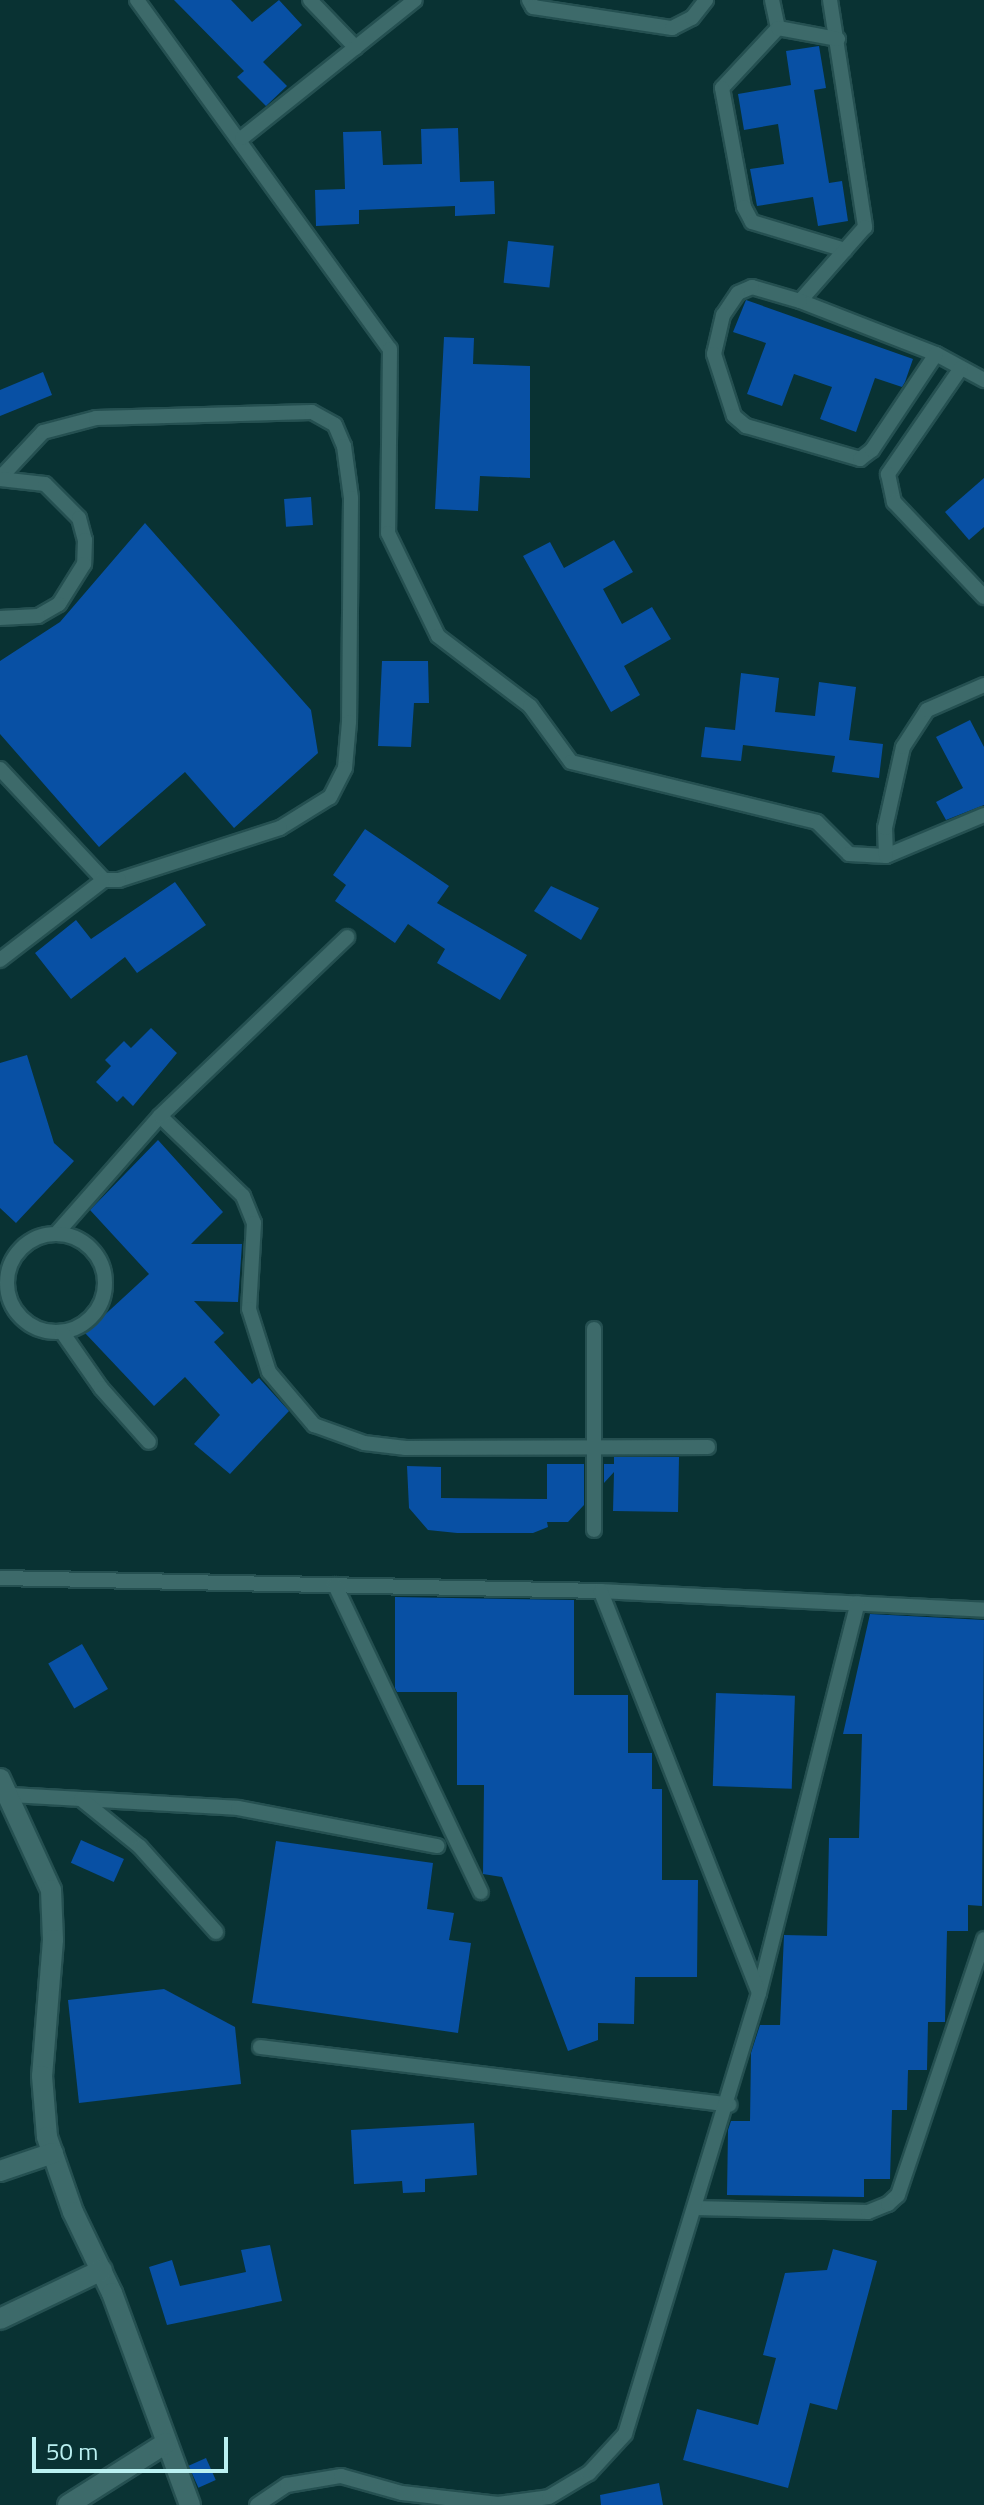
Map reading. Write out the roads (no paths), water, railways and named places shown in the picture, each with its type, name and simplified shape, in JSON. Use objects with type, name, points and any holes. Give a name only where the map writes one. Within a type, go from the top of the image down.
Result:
[{"type":"street","points":[[4,1787],[51,1890],[53,1954],[42,2076],[53,2153],[102,2270],[190,2505]]},
{"type":"street","points":[[0,2171],[53,2153]]},
{"type":"street","points":[[0,2319],[102,2270]]},
{"type":"street","points":[[68,2505],[166,2443]]},
{"type":"lane","points":[[137,0],[242,138],[390,349],[388,533],[438,636],[530,706],[571,762],[817,822],[849,854],[886,856],[984,815]]},
{"type":"lane","points":[[310,0],[356,48]]},
{"type":"lane","points":[[242,138],[415,0]]},
{"type":"lane","points":[[529,0],[533,7],[672,28],[692,18],[706,0]]},
{"type":"lane","points":[[772,0],[778,28]]},
{"type":"lane","points":[[800,301],[865,227],[866,210],[830,0]]},
{"type":"lane","points":[[778,28],[838,39]]},
{"type":"lane","points":[[778,28],[722,88],[744,207],[752,222],[845,250]]},
{"type":"lane","points":[[936,354],[872,450],[860,459],[746,426],[734,416],[714,354],[723,315],[738,293],[752,287],[800,301],[936,354],[984,380]]},
{"type":"lane","points":[[961,368],[888,474],[894,502],[984,597]]},
{"type":"lane","points":[[0,478],[43,432],[96,418],[312,412],[335,425],[344,446],[351,498],[349,722],[345,768],[330,797],[280,828],[119,880],[104,880],[0,960]]},
{"type":"lane","points":[[0,478],[45,484],[79,518],[85,540],[84,564],[59,604],[38,616],[0,618]]},
{"type":"lane","points":[[886,856],[885,828],[903,747],[927,710],[984,685]]},
{"type":"lane","points":[[0,769],[104,880]]},
{"type":"lane","points":[[56,1234],[87,1245],[104,1272],[103,1297],[91,1318],[62,1332],[29,1324],[4,1299],[9,1268],[16,1254],[27,1243],[56,1234],[160,1116],[347,937]]},
{"type":"lane","points":[[160,1116],[243,1196],[254,1223],[249,1309],[269,1372],[314,1425],[364,1443],[406,1448],[708,1447]]},
{"type":"lane","points":[[594,1329],[597,1449],[594,1530]]},
{"type":"lane","points":[[62,1332],[101,1388],[149,1442]]},
{"type":"lane","points":[[0,1578],[601,1591],[984,1610]]},
{"type":"lane","points":[[335,1585],[481,1892]]},
{"type":"lane","points":[[601,1591],[759,1993]]},
{"type":"lane","points":[[257,2505],[287,2485],[341,2476],[402,2493],[498,2504],[549,2497],[589,2473],[625,2434],[729,2105],[858,1603]]},
{"type":"lane","points":[[4,1787],[81,1799],[238,1808],[437,1846]]},
{"type":"lane","points":[[81,1799],[140,1847],[216,1932]]},
{"type":"lane","points":[[694,2208],[868,2212],[888,2204],[898,2195],[984,1939]]},
{"type":"lane","points":[[260,2047],[729,2105]]}]
